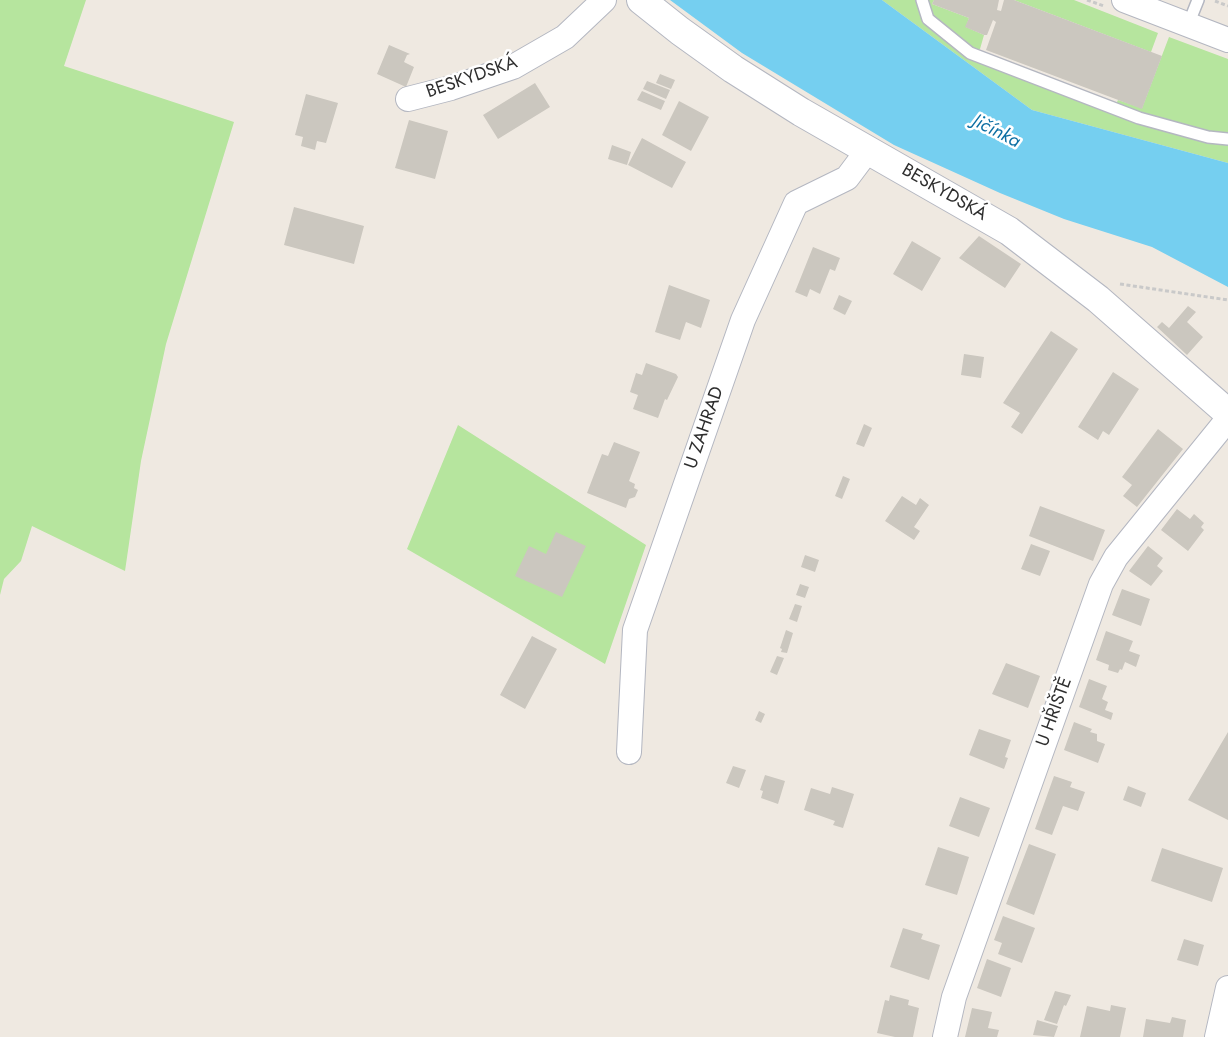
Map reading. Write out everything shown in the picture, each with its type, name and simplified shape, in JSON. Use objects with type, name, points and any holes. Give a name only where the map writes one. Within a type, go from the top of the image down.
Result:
[{"type":"street","name":"BESKYDSKÁ","points":[[408,99],[451,88],[513,67],[565,37],[604,0]]},
{"type":"street","name":"BESKYDSKÁ","points":[[641,0],[733,69],[801,112],[1009,230],[1053,262],[1228,413]]},
{"type":"street","points":[[1124,0],[1228,40]]},
{"type":"street","name":"U ZAHRAD","points":[[629,752],[635,630],[742,320],[796,203],[847,178],[868,150]]},
{"type":"street","name":"U HŘIŠTĚ","points":[[945,1037],[954,996],[1101,584],[1116,557],[1228,420]]},
{"type":"street","points":[[1217,1037],[1228,988]]},
{"type":"lane","points":[[922,0],[928,19],[970,53],[1139,118],[1208,137],[1228,140]]},
{"type":"lane","points":[[1188,25],[1198,0]]},
{"type":"path","points":[[1213,0],[1228,6]]},
{"type":"path","points":[[1112,283],[1228,300]]},
{"type":"green space","points":[[0,0],[86,0],[64,66],[234,122],[166,344],[141,461],[125,571],[32,526],[21,561],[4,579],[0,595]]},
{"type":"green space","points":[[882,0],[918,0],[967,57],[1228,144],[1228,163],[1032,110]]},
{"type":"green space","points":[[925,0],[934,0],[932,4],[969,18],[966,27],[984,35],[980,49],[973,49],[931,16]]},
{"type":"green space","points":[[1014,0],[1074,0],[1158,33],[1151,52]]},
{"type":"green space","points":[[1169,37],[1228,59],[1228,136],[1209,134],[1141,114],[1116,104],[1118,100],[1142,108]]},
{"type":"green space","points":[[458,425],[646,545],[605,664],[407,549]]},
{"type":"water","name":"Jičínka","points":[[670,0],[882,0],[1032,110],[1228,163],[1228,287],[1152,247],[1064,219],[1000,193],[894,145],[742,53]]},
{"type":"building","points":[[934,0],[999,0],[997,10],[1001,11],[1004,0],[1014,0],[1162,56],[1142,109],[986,50],[996,22],[993,20],[987,35],[984,35],[965,27],[969,18],[932,4]]},
{"type":"building","points":[[389,45],[410,54],[407,55],[404,62],[414,67],[406,87],[377,74]]},
{"type":"building","points":[[660,74],[675,80],[671,89],[656,83]]},
{"type":"building","points":[[647,81],[670,90],[666,99],[643,89]]},
{"type":"building","points":[[535,83],[550,107],[498,139],[483,115]]},
{"type":"building","points":[[642,91],[665,101],[661,110],[637,100]]},
{"type":"building","points":[[306,94],[338,103],[326,143],[317,141],[315,150],[301,146],[303,137],[295,135]]},
{"type":"building","points":[[679,101],[709,117],[691,151],[662,135]]},
{"type":"building","points":[[409,120],[448,131],[435,179],[395,168]]},
{"type":"building","points":[[642,138],[686,162],[672,188],[628,165]]},
{"type":"building","points":[[612,145],[631,152],[627,165],[608,159]]},
{"type":"building","points":[[294,207],[364,226],[354,264],[284,245]]},
{"type":"building","points":[[979,236],[1021,264],[1005,288],[959,258]]},
{"type":"building","points":[[912,241],[941,258],[922,291],[893,274]]},
{"type":"building","points":[[813,247],[840,258],[835,271],[830,269],[820,294],[810,289],[807,297],[795,292]]},
{"type":"building","points":[[669,285],[710,300],[701,328],[686,322],[680,340],[655,332]]},
{"type":"building","points":[[839,295],[852,301],[845,315],[833,309]]},
{"type":"building","points":[[1188,306],[1196,312],[1187,322],[1203,337],[1187,355],[1157,327],[1162,322],[1169,328]]},
{"type":"building","points":[[1051,331],[1078,349],[1022,434],[1011,427],[1020,413],[1003,403]]},
{"type":"building","points":[[964,354],[984,357],[981,378],[961,375]]},
{"type":"building","points":[[646,363],[676,374],[678,377],[667,400],[665,399],[658,418],[633,409],[638,395],[630,392],[636,373],[642,375]]},
{"type":"building","points":[[1113,372],[1139,389],[1109,435],[1103,431],[1098,440],[1078,427]]},
{"type":"building","points":[[864,424],[872,428],[864,447],[856,444]]},
{"type":"building","points":[[1158,429],[1183,449],[1137,507],[1123,496],[1132,485],[1122,477]]},
{"type":"building","points":[[614,442],[640,452],[629,481],[635,484],[634,488],[638,490],[635,497],[629,499],[626,508],[587,493],[602,454],[608,456]]},
{"type":"building","points":[[843,476],[850,479],[842,499],[835,496]]},
{"type":"building","points":[[902,496],[916,505],[920,498],[929,505],[914,527],[920,531],[914,540],[885,521]]},
{"type":"building","points":[[1040,506],[1105,530],[1093,561],[1029,536]]},
{"type":"building","points":[[1177,509],[1190,519],[1194,514],[1204,523],[1201,527],[1204,530],[1188,551],[1161,530]]},
{"type":"building","points":[[556,532],[586,546],[562,597],[515,576],[529,546],[546,554]]},
{"type":"building","points":[[1031,544],[1050,551],[1040,576],[1021,569]]},
{"type":"building","points":[[1148,546],[1163,558],[1157,566],[1163,571],[1151,586],[1129,571]]},
{"type":"building","points":[[805,555],[819,560],[815,572],[801,567]]},
{"type":"building","points":[[800,584],[809,587],[805,598],[796,595]]},
{"type":"building","points":[[1122,589],[1150,599],[1141,626],[1112,615]]},
{"type":"building","points":[[795,604],[802,606],[797,622],[789,619]]},
{"type":"building","points":[[786,630],[793,633],[787,653],[781,652],[782,649],[780,648]]},
{"type":"building","points":[[1106,631],[1133,641],[1129,651],[1140,655],[1136,667],[1125,662],[1122,670],[1120,669],[1118,673],[1108,670],[1109,665],[1096,660]]},
{"type":"building","points":[[532,636],[557,649],[525,709],[500,695]]},
{"type":"building","points":[[777,656],[784,658],[777,675],[770,672]]},
{"type":"building","points":[[1006,663],[1040,676],[1028,708],[992,694]]},
{"type":"building","points":[[1089,679],[1107,686],[1102,699],[1108,702],[1105,710],[1113,713],[1111,720],[1079,707]]},
{"type":"building","points":[[759,711],[765,714],[761,723],[755,720]]},
{"type":"building","points":[[1074,722],[1092,729],[1090,732],[1097,734],[1097,741],[1105,744],[1098,763],[1064,750]]},
{"type":"building","points":[[979,729],[1011,740],[1005,757],[1008,758],[1004,769],[969,755]]},
{"type":"building","points":[[1228,732],[1228,820],[1188,800]]},
{"type":"building","points":[[733,766],[746,770],[739,788],[726,783]]},
{"type":"building","points":[[765,775],[785,781],[778,804],[761,798],[763,791],[760,790]]},
{"type":"building","points":[[1054,776],[1072,782],[1070,787],[1085,792],[1078,811],[1063,806],[1052,835],[1035,829]]},
{"type":"building","points":[[1128,786],[1146,793],[1141,807],[1123,800]]},
{"type":"building","points":[[832,787],[854,794],[843,828],[833,825],[835,821],[804,810],[811,788],[830,794]]},
{"type":"building","points":[[960,797],[990,808],[979,837],[949,826]]},
{"type":"building","points":[[1029,844],[1056,854],[1034,915],[1006,904]]},
{"type":"building","points":[[938,847],[969,857],[957,895],[925,885]]},
{"type":"building","points":[[1162,848],[1223,868],[1212,902],[1151,881]]},
{"type":"building","points":[[1003,916],[1035,928],[1022,963],[998,954],[1002,943],[994,940]]},
{"type":"building","points":[[903,928],[923,934],[921,939],[940,945],[929,980],[890,967]]},
{"type":"building","points":[[1184,939],[1204,945],[1198,966],[1177,960]]},
{"type":"building","points":[[987,959],[1011,968],[1001,997],[977,988]]},
{"type":"building","points":[[1055,991],[1071,995],[1066,1006],[1064,1005],[1057,1024],[1044,1020]]},
{"type":"building","points":[[890,995],[909,1000],[908,1005],[919,1008],[913,1037],[895,1037],[877,1033],[885,1000],[889,1001]]},
{"type":"building","points":[[1111,1005],[1126,1008],[1120,1037],[1080,1037],[1087,1006],[1110,1011]]},
{"type":"building","points":[[972,1008],[992,1012],[988,1028],[999,1030],[997,1037],[965,1037]]},
{"type":"building","points":[[1172,1017],[1186,1020],[1183,1037],[1143,1037],[1146,1019],[1170,1023]]},
{"type":"building","points":[[1037,1020],[1058,1026],[1054,1037],[1033,1035]]}]
